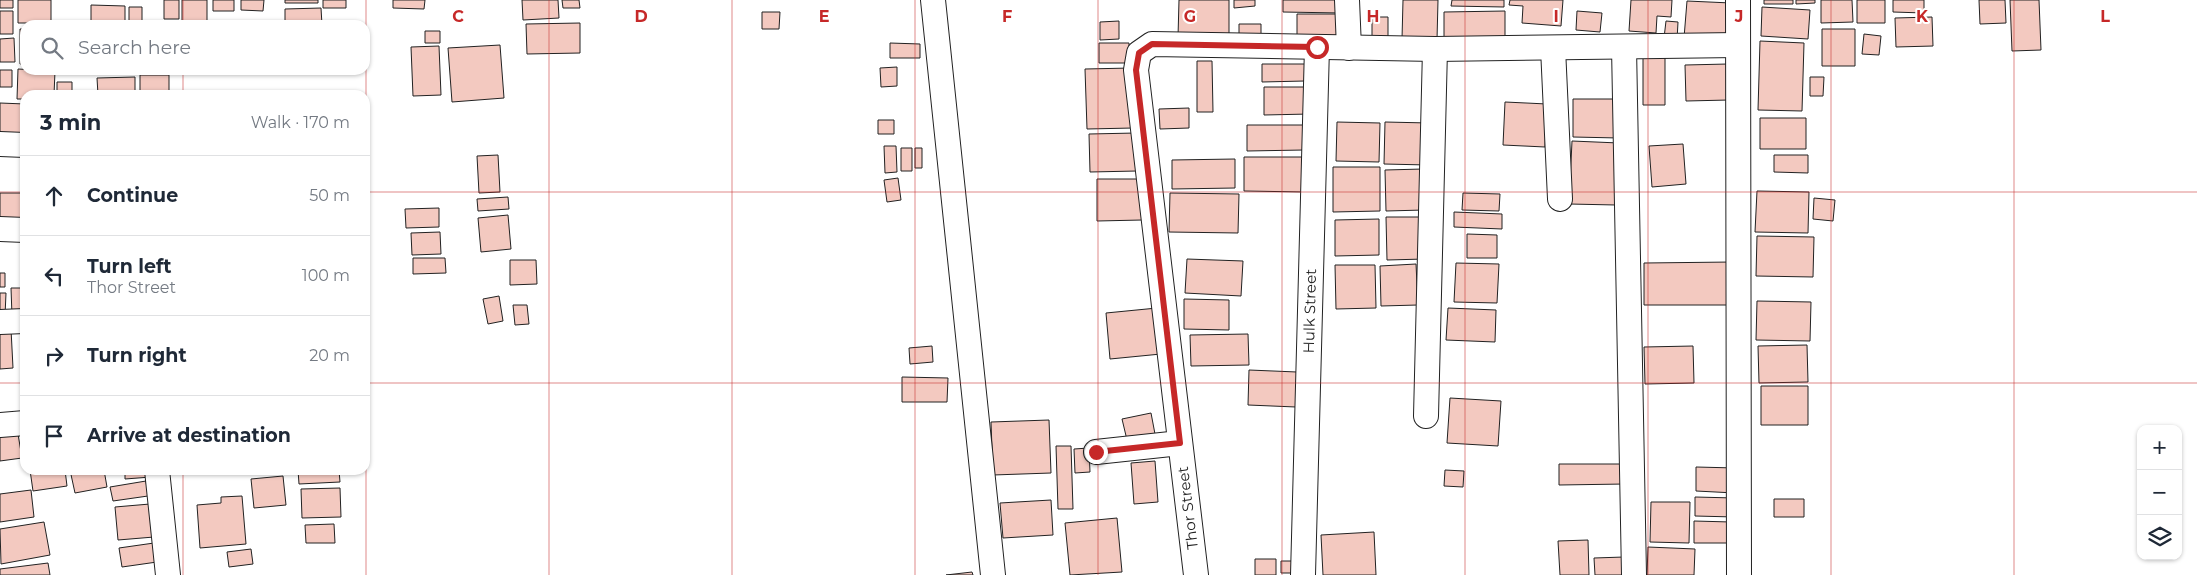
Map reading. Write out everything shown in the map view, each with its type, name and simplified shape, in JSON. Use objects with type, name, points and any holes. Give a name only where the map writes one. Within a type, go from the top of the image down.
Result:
[{"type":"street","points":[[933,0],[993,575]]},
{"type":"street","points":[[1347,0],[1349,48]]},
{"type":"street","points":[[1738,0],[1739,575]]},
{"type":"street","name":"Thor Street","points":[[1196,575],[1136,70],[1139,53],[1152,44],[1317,47]]},
{"type":"street","points":[[1317,47],[1435,50],[1738,45]]},
{"type":"street","name":"Hulk Street","points":[[1303,575],[1317,47]]},
{"type":"street","points":[[1624,47],[1634,575]]},
{"type":"street","points":[[1553,48],[1560,199]]},
{"type":"street","points":[[1426,416],[1435,50]]},
{"type":"street","points":[[0,144],[20,144]]},
{"type":"street","points":[[0,229],[20,230]]},
{"type":"street","points":[[0,322],[20,321]]},
{"type":"street","points":[[0,425],[20,423]]},
{"type":"street","points":[[1096,452],[1180,443]]},
{"type":"street","points":[[158,475],[168,575]]},
{"type":"building","points":[[0,0],[13,0],[13,8],[0,8]]},
{"type":"building","points":[[18,0],[51,0],[51,20],[20,20],[20,23],[18,23]]},
{"type":"building","points":[[164,0],[179,0],[179,19],[164,19]]},
{"type":"building","points":[[182,0],[207,0],[207,20],[182,20]]},
{"type":"building","points":[[213,0],[234,0],[234,11],[213,11]]},
{"type":"building","points":[[241,0],[264,0],[263,11],[241,10]]},
{"type":"building","points":[[285,0],[318,0],[318,3],[285,3]]},
{"type":"building","points":[[323,0],[346,0],[346,8],[323,8]]},
{"type":"building","points":[[393,0],[425,0],[424,9],[393,8]]},
{"type":"building","points":[[522,0],[558,0],[559,18],[523,20]]},
{"type":"building","points":[[562,0],[579,0],[580,8],[563,8]]},
{"type":"building","points":[[1179,0],[1229,0],[1229,37],[1178,37]]},
{"type":"building","points":[[1234,0],[1255,0],[1255,6],[1234,8]]},
{"type":"building","points":[[1283,0],[1341,0],[1341,13],[1283,12]]},
{"type":"building","points":[[1403,0],[1438,0],[1437,40],[1402,39]]},
{"type":"building","points":[[1452,0],[1504,0],[1504,7],[1451,6]]},
{"type":"building","points":[[1510,0],[1563,0],[1561,26],[1522,23],[1523,6],[1509,5]]},
{"type":"building","points":[[1631,0],[1672,0],[1671,17],[1657,16],[1656,33],[1629,31]]},
{"type":"building","points":[[1764,0],[1793,0],[1793,4],[1764,4]]},
{"type":"building","points":[[1796,0],[1815,0],[1815,3],[1796,4]]},
{"type":"building","points":[[1821,0],[1852,0],[1853,22],[1821,23]]},
{"type":"building","points":[[1857,0],[1885,0],[1885,23],[1857,23]]},
{"type":"building","points":[[1893,0],[1924,0],[1924,13],[1893,12]]},
{"type":"building","points":[[1979,0],[2005,0],[2006,23],[1980,24]]},
{"type":"building","points":[[2010,0],[2039,0],[2041,50],[2012,51]]},
{"type":"building","points":[[1687,1],[1731,3],[1729,41],[1684,38]]},
{"type":"building","points":[[91,5],[125,6],[125,20],[91,20]]},
{"type":"building","points":[[129,7],[142,7],[142,20],[129,20]]},
{"type":"building","points":[[1762,7],[1810,10],[1808,39],[1761,36]]},
{"type":"building","points":[[321,8],[322,20],[285,20],[285,9]]},
{"type":"building","points":[[0,11],[13,11],[13,34],[0,34]]},
{"type":"building","points":[[1505,11],[1505,39],[1444,40],[1444,12]]},
{"type":"building","points":[[1577,11],[1602,13],[1600,32],[1576,30]]},
{"type":"building","points":[[762,12],[780,12],[779,29],[762,29]]},
{"type":"building","points":[[1297,14],[1338,14],[1338,37],[1297,36]]},
{"type":"building","points":[[1372,17],[1388,17],[1388,38],[1372,38]]},
{"type":"building","points":[[1932,17],[1933,46],[1896,47],[1895,18]]},
{"type":"building","points":[[1119,21],[1119,39],[1100,40],[1100,22]]},
{"type":"building","points":[[1666,21],[1678,22],[1677,40],[1664,38]]},
{"type":"building","points":[[580,23],[580,53],[527,54],[526,24]]},
{"type":"building","points":[[1239,24],[1261,24],[1261,40],[1239,40]]},
{"type":"building","points":[[1822,29],[1855,29],[1855,66],[1822,66]]},
{"type":"building","points":[[425,31],[440,31],[440,43],[425,43]]},
{"type":"building","points":[[1864,34],[1881,36],[1879,55],[1862,54]]},
{"type":"building","points":[[14,38],[15,62],[0,62],[0,39]]},
{"type":"building","points":[[1760,41],[1804,43],[1802,111],[1758,110]]},
{"type":"building","points":[[890,43],[920,44],[920,58],[890,58]]},
{"type":"building","points":[[1099,43],[1129,43],[1129,63],[1099,63]]},
{"type":"building","points":[[500,45],[504,98],[452,102],[448,48]]},
{"type":"building","points":[[439,46],[441,95],[413,96],[411,47]]},
{"type":"building","points":[[1665,57],[1665,105],[1643,105],[1643,58]]},
{"type":"building","points":[[1197,61],[1212,61],[1213,112],[1197,112]]},
{"type":"building","points":[[1262,64],[1305,64],[1305,81],[1262,82]]},
{"type":"building","points":[[1728,64],[1729,100],[1686,101],[1685,65]]},
{"type":"building","points":[[897,67],[897,86],[881,87],[880,68]]},
{"type":"building","points":[[1131,68],[1133,128],[1087,129],[1085,69]]},
{"type":"building","points":[[18,69],[20,69],[20,75],[55,75],[54,90],[20,90],[20,99],[17,99]]},
{"type":"building","points":[[0,70],[12,70],[12,87],[0,87]]},
{"type":"building","points":[[140,75],[169,75],[169,90],[140,90]]},
{"type":"building","points":[[135,77],[135,90],[98,90],[97,78]]},
{"type":"building","points":[[1810,77],[1824,77],[1823,96],[1810,96]]},
{"type":"building","points":[[57,82],[72,82],[72,90],[57,90]]},
{"type":"building","points":[[1264,87],[1310,87],[1310,114],[1264,115]]},
{"type":"building","points":[[1573,99],[1619,99],[1619,138],[1573,137]]},
{"type":"building","points":[[1505,102],[1547,104],[1545,147],[1503,145]]},
{"type":"building","points":[[0,103],[20,104],[20,139],[0,139]]},
{"type":"building","points":[[1189,108],[1189,128],[1160,129],[1159,109]]},
{"type":"building","points":[[1760,118],[1806,118],[1806,149],[1760,149]]},
{"type":"building","points":[[878,120],[894,120],[894,134],[878,134]]},
{"type":"building","points":[[1337,122],[1380,123],[1379,162],[1336,161]]},
{"type":"building","points":[[1385,122],[1429,123],[1428,165],[1384,164]]},
{"type":"building","points":[[1247,125],[1304,125],[1304,150],[1247,151]]},
{"type":"building","points":[[1136,133],[1137,171],[1090,172],[1089,134]]},
{"type":"building","points":[[1572,141],[1619,143],[1616,205],[1569,204]]},
{"type":"building","points":[[1683,144],[1686,184],[1652,187],[1649,146]]},
{"type":"building","points":[[884,146],[896,146],[897,172],[885,173]]},
{"type":"building","points":[[901,148],[912,148],[912,171],[901,171]]},
{"type":"building","points":[[915,148],[922,148],[922,168],[915,168]]},
{"type":"building","points":[[498,155],[500,192],[479,193],[477,156]]},
{"type":"building","points":[[1774,155],[1808,155],[1808,173],[1774,172]]},
{"type":"building","points":[[1244,157],[1304,157],[1304,192],[1244,191]]},
{"type":"building","points":[[1235,159],[1235,188],[1172,189],[1172,160]]},
{"type":"building","points":[[1333,167],[1380,167],[1380,211],[1333,212]]},
{"type":"building","points":[[1423,169],[1424,210],[1386,211],[1385,170]]},
{"type":"building","points":[[898,178],[901,200],[887,202],[884,180]]},
{"type":"building","points":[[1097,179],[1141,179],[1142,220],[1097,221]]},
{"type":"building","points":[[1757,191],[1809,192],[1808,233],[1755,232]]},
{"type":"building","points":[[0,193],[20,193],[20,223],[0,223]]},
{"type":"building","points":[[1170,193],[1239,194],[1238,233],[1169,232]]},
{"type":"building","points":[[1463,193],[1500,194],[1499,211],[1462,210]]},
{"type":"building","points":[[508,197],[509,209],[478,211],[477,199]]},
{"type":"building","points":[[1814,198],[1835,200],[1833,221],[1813,219]]},
{"type":"building","points":[[439,208],[439,227],[406,228],[405,209]]},
{"type":"building","points":[[1454,212],[1502,214],[1502,229],[1454,227]]},
{"type":"building","points":[[508,215],[511,249],[481,252],[478,218]]},
{"type":"building","points":[[1386,217],[1424,217],[1425,259],[1387,260]]},
{"type":"building","points":[[1379,219],[1379,255],[1335,256],[1335,220]]},
{"type":"building","points":[[440,232],[441,254],[412,255],[411,233]]},
{"type":"building","points":[[1467,234],[1497,235],[1497,258],[1467,258]]},
{"type":"building","points":[[1757,236],[1814,237],[1813,277],[1756,276]]},
{"type":"building","points":[[413,258],[445,258],[446,273],[413,274]]},
{"type":"building","points":[[1187,259],[1243,261],[1241,296],[1185,293]]},
{"type":"building","points":[[510,260],[536,260],[537,284],[510,285]]},
{"type":"building","points":[[1732,262],[1732,305],[1644,305],[1644,263]]},
{"type":"building","points":[[1456,263],[1499,264],[1497,303],[1454,302]]},
{"type":"building","points":[[1416,264],[1418,305],[1381,306],[1380,266]]},
{"type":"building","points":[[1335,265],[1375,265],[1376,308],[1336,309]]},
{"type":"building","points":[[0,273],[5,273],[5,287],[0,287]]},
{"type":"building","points":[[11,288],[20,288],[20,315],[12,316]]},
{"type":"building","points":[[0,293],[6,293],[5,316],[0,316]]},
{"type":"building","points":[[499,296],[503,321],[488,324],[483,299]]},
{"type":"building","points":[[1184,299],[1229,300],[1229,330],[1184,329]]},
{"type":"building","points":[[1757,301],[1811,302],[1810,341],[1756,340]]},
{"type":"building","points":[[513,305],[527,305],[529,324],[515,325]]},
{"type":"building","points":[[1157,308],[1161,354],[1110,359],[1106,313]]},
{"type":"building","points":[[1448,308],[1496,310],[1495,342],[1446,340]]},
{"type":"building","points":[[11,329],[13,368],[0,369],[0,330]]},
{"type":"building","points":[[1248,334],[1249,365],[1191,366],[1190,335]]},
{"type":"building","points":[[1807,345],[1808,382],[1759,383],[1758,346]]},
{"type":"building","points":[[932,346],[933,362],[910,364],[909,348]]},
{"type":"building","points":[[1693,346],[1694,383],[1645,384],[1644,347]]},
{"type":"building","points":[[1249,370],[1297,372],[1296,407],[1248,405]]},
{"type":"building","points":[[902,377],[948,378],[947,402],[902,402]]},
{"type":"building","points":[[1761,386],[1808,386],[1808,425],[1761,425]]},
{"type":"building","points":[[1450,398],[1501,401],[1498,446],[1447,443]]},
{"type":"building","points":[[1151,413],[1155,434],[1127,440],[1122,419]]},
{"type":"building","points":[[1049,420],[1051,473],[993,475],[991,422]]},
{"type":"building","points":[[17,428],[20,458],[0,461],[0,430]]},
{"type":"building","points":[[1056,446],[1071,446],[1073,509],[1058,509]]},
{"type":"building","points":[[1089,448],[1090,472],[1075,473],[1074,449]]},
{"type":"building","points":[[1155,461],[1158,502],[1134,504],[1131,463]]},
{"type":"building","points":[[1559,464],[1625,464],[1625,484],[1559,485]]},
{"type":"building","points":[[1696,467],[1736,468],[1735,493],[1696,491]]},
{"type":"building","points":[[1445,470],[1464,471],[1463,487],[1444,486]]},
{"type":"building","points":[[31,475],[66,475],[67,486],[33,491]]},
{"type":"building","points":[[71,475],[105,475],[107,487],[75,493]]},
{"type":"building","points":[[125,475],[151,475],[151,477],[125,479]]},
{"type":"building","points":[[298,475],[339,475],[340,482],[299,484]]},
{"type":"building","points":[[283,476],[286,505],[254,508],[251,479]]},
{"type":"building","points":[[146,481],[148,496],[113,501],[110,487]]},
{"type":"building","points":[[340,488],[341,517],[302,518],[301,489]]},
{"type":"building","points":[[31,490],[34,517],[0,522],[0,494]]},
{"type":"building","points":[[242,496],[246,544],[200,548],[197,505],[221,503],[221,497]]},
{"type":"building","points":[[1695,497],[1735,498],[1735,517],[1695,516]]},
{"type":"building","points":[[1774,499],[1804,499],[1804,517],[1774,517]]},
{"type":"building","points":[[1051,500],[1053,535],[1003,538],[1000,503]]},
{"type":"building","points":[[1651,502],[1690,502],[1689,543],[1650,542]]},
{"type":"building","points":[[150,504],[154,537],[118,540],[115,507]]},
{"type":"building","points":[[1117,518],[1122,572],[1070,575],[1065,523]]},
{"type":"building","points":[[1694,521],[1731,522],[1730,543],[1694,543]]},
{"type":"building","points":[[44,522],[50,555],[1,564],[0,529]]},
{"type":"building","points":[[334,524],[335,543],[306,543],[305,525]]},
{"type":"building","points":[[1374,532],[1376,575],[1323,575],[1321,535]]},
{"type":"building","points":[[1588,540],[1589,575],[1560,575],[1558,541]]},
{"type":"building","points":[[154,543],[157,562],[122,567],[119,548]]},
{"type":"building","points":[[1648,547],[1695,549],[1694,575],[1647,575]]},
{"type":"building","points":[[251,549],[253,564],[229,567],[227,552]]},
{"type":"building","points":[[1624,557],[1625,575],[1595,575],[1594,558]]},
{"type":"building","points":[[1255,559],[1276,559],[1276,575],[1255,575]]},
{"type":"building","points":[[1281,561],[1297,561],[1297,573],[1281,573]]},
{"type":"building","points":[[48,563],[50,575],[0,575],[0,569]]},
{"type":"building","points":[[972,572],[973,575],[946,575]]},
{"type":"route","points":[[1096,452],[1180,443],[1136,70],[1139,53],[1152,44],[1317,47]]}]
